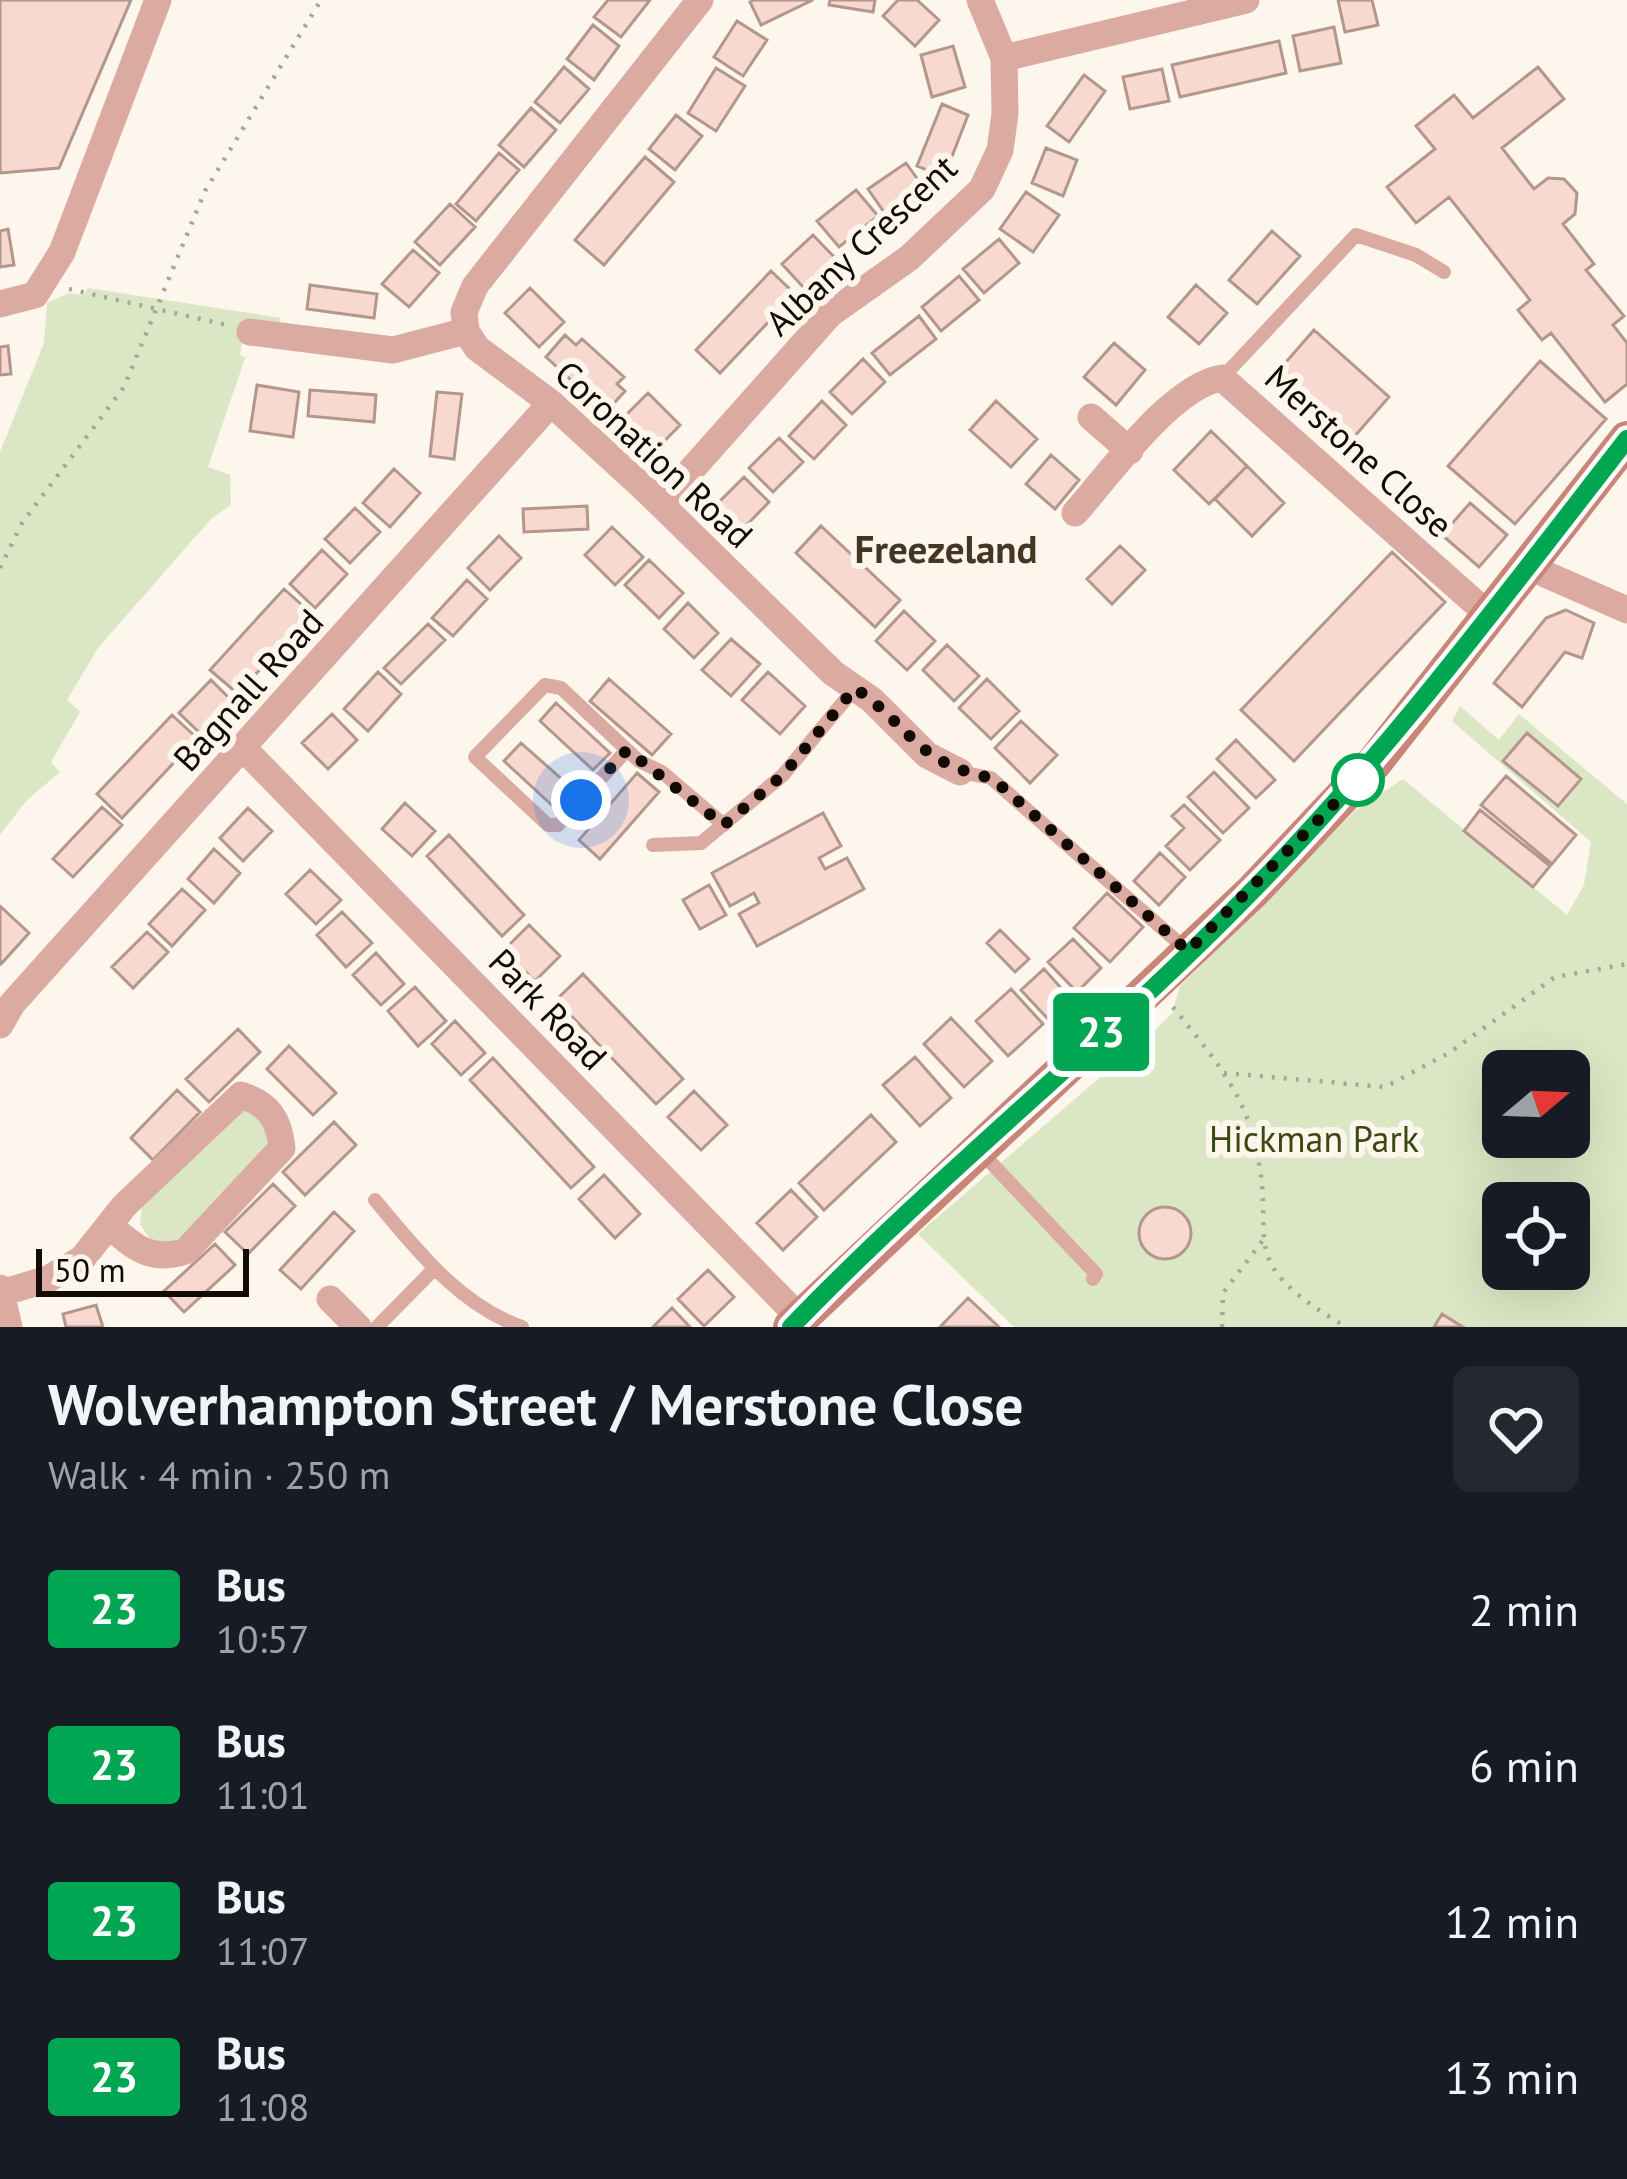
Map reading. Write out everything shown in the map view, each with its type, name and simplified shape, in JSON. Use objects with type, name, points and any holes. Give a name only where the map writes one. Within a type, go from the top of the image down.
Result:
[{"type":"main road","points":[[795,1322],[1188,951],[1374,763],[1624,442]]},
{"type":"street","points":[[9,303],[35,295],[46,281],[158,0]]},
{"type":"street","points":[[239,329],[393,350],[466,331],[464,312],[475,286],[700,0]]},
{"type":"street","name":"Albany Crescent","points":[[661,505],[830,314],[909,259],[982,189],[1000,150],[1004,58],[980,0]]},
{"type":"street","points":[[1004,58],[1246,0]]},
{"type":"street","name":"Coronation Road","points":[[466,331],[478,348],[551,403],[661,505],[833,673],[927,755],[960,772]]},
{"type":"street","name":"Merstone Close","points":[[1075,513],[1169,408],[1210,380],[1222,378],[1491,617]]},
{"type":"street","name":"Bagnall Road","points":[[0,1025],[12,1004],[551,403]]},
{"type":"street","points":[[1091,417],[1130,451]]},
{"type":"street","points":[[1529,567],[1627,610]]},
{"type":"street","name":"Park Road","points":[[245,749],[795,1322]]},
{"type":"street","points":[[9,1327],[0,1291],[48,1279],[82,1259],[124,1206],[241,1095],[262,1102],[280,1126],[283,1148],[186,1251],[164,1258],[139,1252],[111,1227]]},
{"type":"street","points":[[330,1299],[358,1327]]},
{"type":"lane","points":[[1222,378],[1356,235],[1416,255],[1444,272]]},
{"type":"lane","points":[[627,750],[559,825],[548,825],[475,757],[545,685],[561,688],[627,750],[724,825]]},
{"type":"lane","points":[[652,845],[701,843],[783,775],[855,688]]},
{"type":"lane","points":[[960,772],[992,778],[1188,951]]},
{"type":"lane","points":[[976,1147],[1096,1274],[1093,1280]]},
{"type":"lane","points":[[375,1200],[434,1269],[488,1315],[522,1327]]},
{"type":"lane","points":[[377,1327],[434,1269]]},
{"type":"path","points":[[0,568],[22,524],[124,387],[205,191],[321,0]]},
{"type":"path","points":[[46,281],[239,329]]},
{"type":"path","points":[[1224,1073],[1385,1088],[1449,1053],[1555,976],[1627,964]]},
{"type":"path","points":[[1154,983],[1224,1073],[1252,1129],[1261,1173],[1264,1256],[1276,1278],[1346,1327]]},
{"type":"path","points":[[1222,1327],[1223,1294],[1263,1240]]},
{"type":"green space","points":[[88,288],[281,318],[279,327],[245,324],[240,355],[245,358],[208,467],[230,475],[231,505],[210,520],[98,648],[67,700],[80,712],[51,762],[60,772],[26,801],[0,835],[0,452],[44,343],[47,303],[69,293],[84,295]]},
{"type":"green space","name":"Hickman Park","points":[[1460,706],[1499,740],[1519,714],[1627,804],[1627,1327],[1014,1327],[918,1234],[1154,1031],[1172,1013],[1180,986],[1356,810],[1403,779],[1567,915],[1584,885],[1591,842],[1452,721]]},
{"type":"green space","points":[[239,1109],[262,1112],[270,1145],[185,1234],[176,1241],[152,1242],[140,1224],[142,1207]]},
{"type":"building","points":[[0,0],[131,0],[59,168],[0,173]]},
{"type":"building","points":[[608,0],[650,0],[621,37],[594,17]]},
{"type":"building","points":[[813,0],[761,25],[750,2]]},
{"type":"building","points":[[830,0],[875,0],[873,12],[829,5]]},
{"type":"building","points":[[898,0],[917,0],[939,20],[915,46],[883,16]]},
{"type":"building","points":[[1338,0],[1372,0],[1378,25],[1345,32]]},
{"type":"building","points":[[737,21],[767,40],[743,76],[714,57]]},
{"type":"building","points":[[593,25],[619,46],[594,80],[567,59]]},
{"type":"building","points":[[1334,27],[1341,63],[1300,71],[1293,36]]},
{"type":"building","points":[[1279,41],[1286,73],[1180,97],[1172,65]]},
{"type":"building","points":[[953,46],[965,87],[932,97],[921,55]]},
{"type":"building","points":[[564,67],[589,89],[560,123],[535,102]]},
{"type":"building","points":[[1538,67],[1564,99],[1502,148],[1534,189],[1548,178],[1564,179],[1577,193],[1575,214],[1563,224],[1594,264],[1586,270],[1624,316],[1613,325],[1627,343],[1627,384],[1605,402],[1551,333],[1542,340],[1518,310],[1530,300],[1449,197],[1416,223],[1387,187],[1435,149],[1416,126],[1454,95],[1473,118]]},
{"type":"building","points":[[716,68],[745,86],[716,131],[688,113]]},
{"type":"building","points":[[1162,69],[1169,101],[1130,109],[1123,77]]},
{"type":"building","points":[[1084,75],[1105,91],[1069,142],[1047,126]]},
{"type":"building","points":[[942,104],[968,115],[944,177],[917,166]]},
{"type":"building","points":[[531,108],[556,130],[524,167],[499,145]]},
{"type":"building","points":[[676,115],[702,136],[675,170],[649,149]]},
{"type":"building","points":[[1046,148],[1077,160],[1063,196],[1032,183]]},
{"type":"building","points":[[499,153],[519,170],[476,221],[456,204]]},
{"type":"building","points":[[645,157],[674,182],[604,265],[575,240]]},
{"type":"building","points":[[906,163],[926,191],[888,218],[868,189]]},
{"type":"building","points":[[856,190],[878,216],[839,247],[817,221]]},
{"type":"building","points":[[1026,192],[1059,215],[1033,252],[1000,229]]},
{"type":"building","points":[[450,204],[475,227],[440,265],[415,242]]},
{"type":"building","points":[[8,229],[14,265],[0,267],[0,231]]},
{"type":"building","points":[[1272,231],[1300,256],[1257,304],[1229,280]]},
{"type":"building","points":[[813,235],[836,259],[804,288],[782,264]]},
{"type":"building","points":[[999,239],[1019,263],[984,293],[963,269]]},
{"type":"building","points":[[413,250],[439,273],[409,307],[382,284]]},
{"type":"building","points":[[771,271],[795,294],[720,373],[696,350]]},
{"type":"building","points":[[959,276],[979,300],[941,331],[922,307]]},
{"type":"building","points":[[310,285],[377,294],[374,318],[307,309]]},
{"type":"building","points":[[1196,285],[1227,313],[1199,344],[1168,317]]},
{"type":"building","points":[[530,288],[564,322],[539,347],[505,313]]},
{"type":"building","points":[[919,316],[936,339],[890,375],[872,353]]},
{"type":"building","points":[[1314,330],[1389,397],[1354,437],[1279,370]]},
{"type":"building","points":[[565,335],[576,345],[582,339],[624,377],[617,384],[625,391],[606,412],[546,357]]},
{"type":"building","points":[[1114,343],[1145,370],[1116,405],[1084,377]]},
{"type":"building","points":[[8,346],[11,374],[0,375],[0,347]]},
{"type":"building","points":[[863,359],[885,382],[852,414],[830,392]]},
{"type":"building","points":[[1540,361],[1606,419],[1515,524],[1448,466]]},
{"type":"building","points":[[257,385],[299,392],[293,437],[250,431]]},
{"type":"building","points":[[310,390],[376,395],[374,422],[308,416]]},
{"type":"building","points":[[437,392],[462,394],[454,459],[430,456]]},
{"type":"building","points":[[648,393],[680,425],[653,453],[620,421]]},
{"type":"building","points":[[822,401],[846,425],[814,459],[789,436]]},
{"type":"building","points":[[996,401],[1037,439],[1011,467],[970,430]]},
{"type":"building","points":[[1211,431],[1247,466],[1209,504],[1174,470]]},
{"type":"building","points":[[779,438],[803,462],[773,492],[749,468]]},
{"type":"building","points":[[1051,455],[1079,480],[1055,509],[1026,484]]},
{"type":"building","points":[[1247,466],[1284,503],[1252,536],[1215,499]]},
{"type":"building","points":[[394,469],[420,493],[390,527],[363,503]]},
{"type":"building","points":[[744,477],[769,502],[737,535],[711,510]]},
{"type":"building","points":[[1470,503],[1507,535],[1479,567],[1442,535]]},
{"type":"building","points":[[587,506],[588,529],[524,532],[523,509]]},
{"type":"building","points":[[355,508],[380,532],[350,563],[325,539]]},
{"type":"building","points":[[821,526],[900,600],[875,627],[796,553]]},
{"type":"building","points":[[612,527],[643,557],[615,585],[585,555]]},
{"type":"building","points":[[499,536],[521,558],[490,590],[468,568]]},
{"type":"building","points":[[1120,546],[1145,570],[1112,604],[1087,579]]},
{"type":"building","points":[[322,550],[347,574],[315,608],[290,584]]},
{"type":"building","points":[[1392,552],[1445,602],[1294,761],[1241,710]]},
{"type":"building","points":[[649,560],[683,593],[659,618],[625,585]]},
{"type":"building","points":[[467,580],[487,599],[453,636],[432,618]]},
{"type":"building","points":[[284,589],[311,613],[238,694],[210,670]]},
{"type":"building","points":[[688,603],[718,633],[694,658],[664,629]]},
{"type":"building","points":[[1566,610],[1594,623],[1582,658],[1565,652],[1522,707],[1494,683],[1546,618]]},
{"type":"building","points":[[904,611],[935,641],[907,670],[876,641]]},
{"type":"building","points":[[428,624],[445,640],[401,684],[384,668]]},
{"type":"building","points":[[731,639],[760,664],[731,696],[702,670]]},
{"type":"building","points":[[947,645],[979,676],[954,701],[923,670]]},
{"type":"building","points":[[378,672],[401,694],[368,731],[344,709]]},
{"type":"building","points":[[768,672],[805,706],[780,734],[742,700]]},
{"type":"building","points":[[609,679],[671,734],[652,755],[590,701]]},
{"type":"building","points":[[987,679],[1019,711],[991,739],[959,708]]},
{"type":"building","points":[[211,680],[233,702],[202,735],[179,713]]},
{"type":"building","points":[[556,703],[610,753],[593,770],[540,721]]},
{"type":"building","points":[[332,714],[357,740],[328,769],[302,743]]},
{"type":"building","points":[[172,715],[197,738],[122,818],[97,794]]},
{"type":"building","points":[[1021,721],[1057,755],[1030,783],[995,748]]},
{"type":"building","points":[[1527,733],[1581,779],[1558,806],[1503,761]]},
{"type":"building","points":[[1236,740],[1275,780],[1256,798],[1217,759]]},
{"type":"building","points":[[521,743],[574,790],[556,809],[504,761]]},
{"type":"building","points":[[1214,772],[1249,808],[1223,833],[1188,797]]},
{"type":"building","points":[[637,773],[659,792],[600,859],[579,840]]},
{"type":"building","points":[[1506,776],[1576,835],[1552,864],[1481,805]]},
{"type":"building","points":[[405,803],[435,831],[412,856],[382,829]]},
{"type":"building","points":[[1184,805],[1220,840],[1190,870],[1166,846],[1184,828],[1172,816]]},
{"type":"building","points":[[102,807],[122,825],[73,877],[53,859]]},
{"type":"building","points":[[248,808],[272,831],[243,861],[220,838]]},
{"type":"building","points":[[1480,810],[1550,866],[1533,887],[1464,831]]},
{"type":"building","points":[[823,813],[841,846],[819,858],[825,869],[847,858],[864,889],[757,946],[739,914],[759,903],[754,893],[730,906],[712,873]]},
{"type":"building","points":[[449,835],[524,915],[502,936],[427,856]]},
{"type":"building","points":[[214,849],[240,873],[214,903],[188,879]]},
{"type":"building","points":[[1160,853],[1185,877],[1159,905],[1134,881]]},
{"type":"building","points":[[310,870],[341,900],[316,924],[286,894]]},
{"type":"building","points":[[709,885],[726,915],[700,929],[683,900]]},
{"type":"building","points":[[182,889],[205,910],[172,946],[149,924]]},
{"type":"building","points":[[1107,893],[1143,927],[1110,962],[1074,928]]},
{"type":"building","points":[[0,906],[29,933],[1,964],[0,963]]},
{"type":"building","points":[[342,912],[372,943],[346,967],[317,935]]},
{"type":"building","points":[[529,925],[560,956],[535,981],[504,950]]},
{"type":"building","points":[[1000,930],[1029,959],[1015,972],[987,943]]},
{"type":"building","points":[[147,932],[168,952],[133,988],[112,967]]},
{"type":"building","points":[[1073,939],[1101,968],[1077,992],[1048,962]]},
{"type":"building","points":[[376,953],[404,984],[381,1005],[353,975]]},
{"type":"building","points":[[1044,969],[1071,999],[1048,1019],[1021,990]]},
{"type":"building","points":[[583,974],[683,1079],[656,1104],[556,1000]]},
{"type":"building","points":[[415,987],[446,1021],[418,1046],[388,1011]]},
{"type":"building","points":[[1011,989],[1043,1024],[1008,1056],[976,1021]]},
{"type":"building","points":[[951,1018],[992,1061],[964,1087],[924,1044]]},
{"type":"building","points":[[455,1021],[485,1053],[461,1075],[432,1044]]},
{"type":"building","points":[[238,1029],[260,1052],[209,1102],[186,1079]]},
{"type":"building","points":[[289,1046],[336,1093],[313,1115],[267,1069]]},
{"type":"building","points":[[915,1057],[951,1098],[920,1126],[883,1085]]},
{"type":"building","points":[[493,1058],[594,1167],[571,1188],[470,1080]]},
{"type":"building","points":[[177,1090],[200,1112],[153,1160],[131,1138]]},
{"type":"building","points":[[694,1091],[727,1125],[701,1150],[668,1117]]},
{"type":"building","points":[[871,1115],[896,1142],[824,1210],[799,1183]]},
{"type":"building","points":[[334,1122],[356,1145],[305,1195],[283,1172]]},
{"type":"building","points":[[604,1175],[640,1214],[615,1238],[579,1199]]},
{"type":"building","points":[[273,1184],[295,1206],[248,1254],[225,1232]]},
{"type":"building","points":[[791,1190],[817,1217],[783,1250],[757,1223]]},
{"type":"building","points":[[1165,1207],[1184,1214],[1191,1233],[1184,1252],[1165,1259],[1146,1252],[1139,1233],[1146,1214]]},
{"type":"building","points":[[334,1212],[354,1231],[301,1289],[280,1270]]},
{"type":"building","points":[[215,1244],[235,1265],[184,1312],[164,1291]]},
{"type":"building","points":[[708,1270],[734,1297],[704,1326],[678,1299]]},
{"type":"building","points":[[968,1298],[999,1327],[940,1327]]},
{"type":"building","points":[[96,1305],[103,1327],[66,1327],[63,1314]]},
{"type":"building","points":[[672,1308],[690,1327],[653,1327]]},
{"type":"building","points":[[1442,1314],[1463,1327],[1434,1327]]},
{"type":"bus line","name":"23","points":[[791,1327],[976,1147],[1252,892],[1344,795],[1491,617],[1627,439]]},
{"type":"district","name":"Freezeland","points":[[946,549]]},
{"type":"route","points":[[581,800],[627,750],[662,772],[724,825],[783,775],[855,688],[927,755],[960,772],[992,778],[1188,951],[1252,892],[1358,780]]}]
